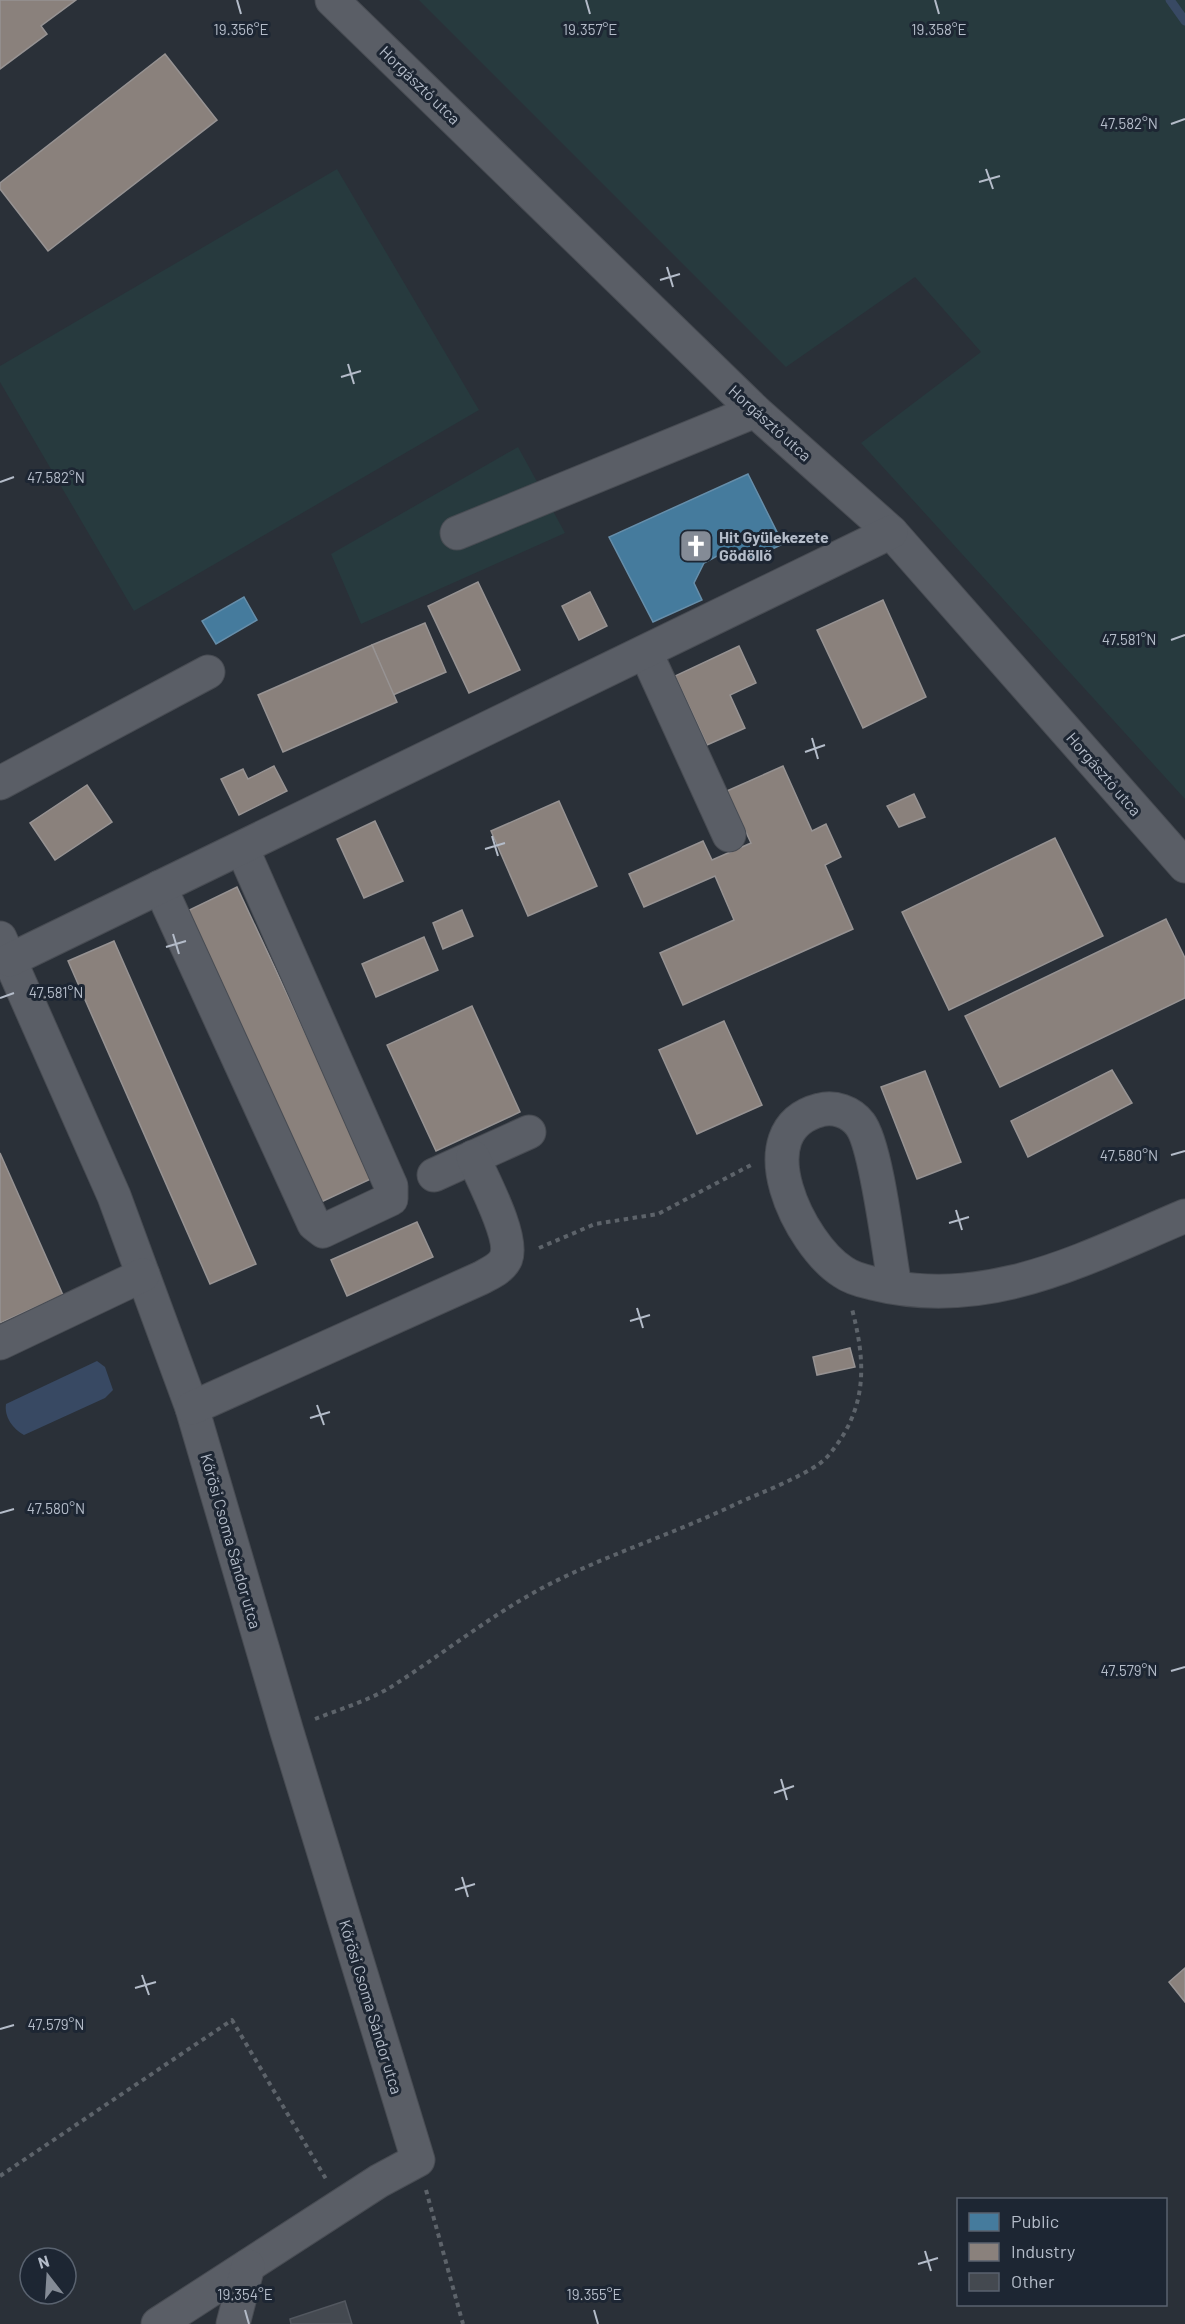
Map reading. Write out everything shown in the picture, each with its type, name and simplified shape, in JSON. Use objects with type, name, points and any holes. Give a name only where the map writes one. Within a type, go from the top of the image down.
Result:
[{"type":"street","name":"Horgásztó utca","points":[[332,0],[546,228],[891,532],[1185,866]]},
{"type":"street","points":[[457,533],[755,411]]},
{"type":"street","points":[[5,949],[160,887],[891,532]]},
{"type":"street","points":[[646,652],[729,835]]},
{"type":"street","points":[[0,783],[208,672]]},
{"type":"street","points":[[160,887],[314,1224],[323,1231],[391,1200],[391,1186],[242,848]]},
{"type":"street","name":"Kőrösi Csoma Sándor utca","points":[[5,949],[114,1196],[192,1408],[287,1732],[418,2160]]},
{"type":"street","points":[[894,1287],[872,1154],[862,1125],[846,1112],[832,1109],[807,1115],[794,1125],[781,1149],[784,1179],[797,1215],[826,1256],[843,1273],[894,1287],[927,1291],[970,1290],[1047,1274],[1185,1216]]},
{"type":"street","points":[[434,1175],[529,1132]]},
{"type":"street","points":[[192,1408],[481,1278],[502,1263],[507,1248],[502,1229],[473,1157]]},
{"type":"street","points":[[0,1343],[143,1275]]},
{"type":"street","points":[[158,2324],[379,2181],[418,2160]]},
{"type":"street","points":[[233,2324],[248,2266]]},
{"type":"path","points":[[502,1263],[596,1224],[658,1214],[781,1149]]},
{"type":"path","points":[[287,1732],[392,1686],[492,1618],[542,1588],[591,1564],[726,1509],[824,1460],[842,1439],[857,1410],[863,1363],[843,1273]]},
{"type":"path","points":[[0,2176],[232,2020],[342,2205]]},
{"type":"path","points":[[418,2160],[463,2324]]},
{"type":"green space","points":[[419,0],[1185,0],[1185,799],[861,443],[981,352],[915,277],[786,367]]},
{"type":"green space","points":[[337,169],[479,410],[134,611],[0,382],[0,366]]},
{"type":"green space","points":[[518,447],[565,533],[361,624],[331,554]]},
{"type":"water","points":[[97,1361],[105,1367],[113,1390],[105,1398],[24,1435],[13,1426],[6,1413],[6,1404]]},
{"type":"building: Public","name":"Hit Gyülekezete Gödöllő","points":[[748,474],[783,544],[751,559],[748,554],[730,549],[704,563],[694,583],[702,600],[653,622],[609,537]]},
{"type":"building: Public","points":[[244,597],[257,620],[216,644],[202,621]]},
{"type":"building: Industry","points":[[0,0],[76,0],[41,26],[47,34],[0,69]]},
{"type":"building: Industry","points":[[165,54],[217,120],[48,251],[0,189],[0,183]]},
{"type":"building: Industry","points":[[478,582],[520,670],[469,693],[428,606]]},
{"type":"building: Industry","points":[[590,592],[607,626],[579,640],[562,606]]},
{"type":"building: Industry","points":[[883,600],[926,697],[863,728],[817,630]]},
{"type":"building: Industry","points":[[425,623],[446,672],[393,695],[372,645]]},
{"type":"building: Industry","points":[[372,645],[397,702],[283,752],[258,695]]},
{"type":"building: Industry","points":[[739,646],[756,683],[730,695],[745,728],[707,745],[675,676]]},
{"type":"building: Industry","points":[[274,766],[287,791],[239,815],[221,779],[243,769],[248,779]]},
{"type":"building: Industry","points":[[783,766],[812,831],[826,824],[841,857],[825,865],[853,929],[683,1005],[660,953],[734,920],[715,876],[644,907],[629,874],[703,841],[712,860],[751,843],[727,791]]},
{"type":"building: Industry","points":[[87,785],[112,822],[55,860],[30,823]]},
{"type":"building: Industry","points":[[914,794],[925,817],[899,827],[887,806]]},
{"type":"building: Industry","points":[[559,801],[597,886],[528,916],[491,831]]},
{"type":"building: Industry","points":[[375,821],[403,881],[364,898],[337,839]]},
{"type":"building: Industry","points":[[1055,838],[1103,936],[949,1010],[902,912]]},
{"type":"building: Industry","points":[[237,887],[373,1178],[319,1203],[183,913]]},
{"type":"building: Industry","points":[[462,910],[473,936],[443,949],[433,923]]},
{"type":"building: Industry","points":[[1166,919],[1185,958],[1185,998],[1000,1087],[965,1016]]},
{"type":"building: Industry","points":[[424,937],[438,970],[376,997],[362,964]]},
{"type":"building: Industry","points":[[114,941],[256,1264],[210,1284],[68,961]]},
{"type":"building: Industry","points":[[472,1006],[520,1112],[436,1151],[387,1045]]},
{"type":"building: Industry","points":[[724,1021],[762,1105],[697,1134],[659,1050]]},
{"type":"building: Industry","points":[[1112,1070],[1132,1103],[1028,1157],[1011,1121]]},
{"type":"building: Industry","points":[[925,1071],[961,1162],[917,1179],[881,1087]]},
{"type":"building: Industry","points":[[0,1153],[63,1295],[0,1323]]},
{"type":"building: Industry","points":[[417,1222],[433,1257],[347,1296],[331,1260]]},
{"type":"building: Industry","points":[[850,1348],[855,1367],[817,1375],[813,1357]]},
{"type":"building: Industry","points":[[1185,1968],[1185,2002],[1169,1982]]},
{"type":"building: Other","points":[[345,2301],[352,2324],[291,2324],[290,2319]]},
{"type":"waterway","points":[[1170,0],[1185,21]]},
{"type":"place","name":"Hit Gyülekezete Gödöllő","points":[[696,546]]}]
